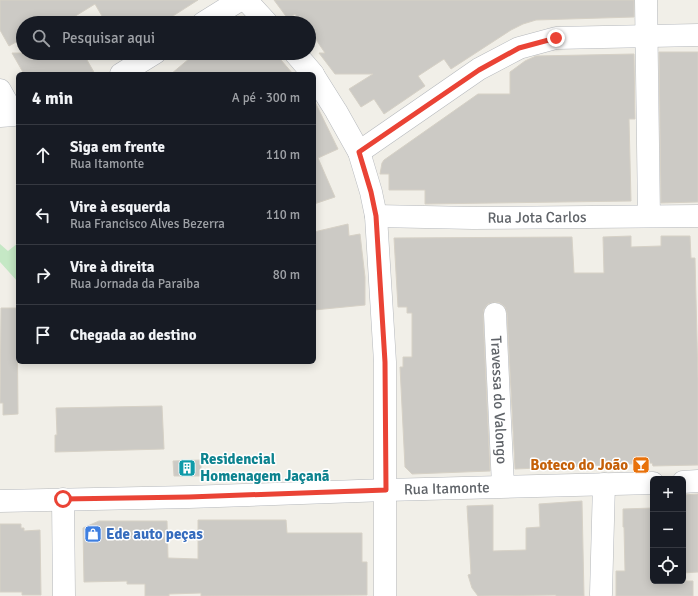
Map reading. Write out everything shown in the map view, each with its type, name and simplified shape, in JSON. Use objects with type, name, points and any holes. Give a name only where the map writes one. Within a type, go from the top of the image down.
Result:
[{"type":"street","points":[[214,16],[240,0]]},
{"type":"street","points":[[246,0],[261,16]]},
{"type":"street","points":[[646,0],[649,216]]},
{"type":"street","points":[[359,152],[479,70],[519,48],[556,38],[698,35]]},
{"type":"street","points":[[124,72],[144,60]]},
{"type":"street","points":[[301,60],[311,72]]},
{"type":"street","points":[[316,80],[359,152],[371,192],[376,216],[385,362],[385,596]]},
{"type":"street","points":[[0,90],[7,116]]},
{"type":"street","name":"Rua Jota Carlos","points":[[376,216],[480,218],[698,216]]},
{"type":"street","name":"Travessa do Valongo","points":[[495,314],[503,486]]},
{"type":"street","name":"Rua Itamonte","points":[[0,500],[189,497],[650,482]]},
{"type":"street","points":[[686,482],[698,482]]},
{"type":"street","points":[[601,594],[604,484]]},
{"type":"street","points":[[63,499],[64,596]]},
{"type":"green space","points":[[0,244],[8,251],[16,245],[16,280],[0,262]]},
{"type":"building","points":[[0,0],[198,0],[173,16],[102,16],[95,4],[75,16],[16,16],[16,42],[9,46],[0,30]]},
{"type":"building","points":[[274,0],[634,0],[634,17],[536,20],[511,30],[451,69],[444,59],[418,76],[425,86],[384,114],[374,99],[361,107],[349,89],[373,74],[335,74],[319,53],[325,53],[316,40],[316,16],[296,16],[295,14],[292,16],[286,16]]},
{"type":"building","points":[[659,52],[698,52],[698,202],[661,203]]},
{"type":"building","points":[[12,53],[16,53],[16,60]]},
{"type":"building","points":[[634,54],[635,119],[629,119],[631,201],[425,204],[425,190],[389,190],[389,174],[380,174],[384,160],[478,94],[510,94],[510,72],[525,61],[536,56]]},
{"type":"building","points":[[16,60],[87,60],[94,72],[23,72]]},
{"type":"building","points":[[188,60],[281,60],[291,72],[173,72]]},
{"type":"building","points":[[316,104],[338,149],[318,158],[335,197],[316,203]]},
{"type":"building","points":[[348,224],[349,236],[360,234],[365,277],[365,305],[316,310],[316,232]]},
{"type":"building","points":[[631,236],[631,247],[661,246],[661,236],[690,236],[691,258],[695,258],[698,379],[698,465],[653,466],[652,463],[515,469],[507,313],[505,307],[500,303],[495,302],[488,304],[484,309],[483,315],[490,471],[412,474],[405,467],[400,367],[403,367],[403,357],[412,357],[412,313],[407,313],[407,307],[398,307],[394,238],[572,237],[574,273],[604,273],[603,237]]},
{"type":"building","points":[[1,308],[16,308],[18,414],[3,415],[3,403],[0,403]]},
{"type":"building","points":[[162,406],[164,449],[55,452],[55,435],[57,435],[56,408]]},
{"type":"building","name":"Residencial Homenagem Jaçanã","points":[[201,460],[201,476],[174,476],[173,461]]},
{"type":"building","points":[[698,494],[698,572],[686,573],[686,495]]},
{"type":"building","points":[[582,501],[584,596],[478,596],[472,588],[468,575],[471,574],[467,506],[493,505],[493,551],[526,550],[526,528],[540,527],[539,504]]},
{"type":"building","points":[[650,508],[650,584],[686,584],[686,581],[693,581],[693,596],[616,596],[616,571],[625,571],[623,509]]},
{"type":"building","points":[[198,520],[286,520],[287,533],[362,533],[362,562],[367,562],[367,595],[201,596],[201,593],[169,594],[169,596],[145,596],[145,584],[127,584],[127,581],[84,582],[83,528],[99,521],[167,521],[168,558],[198,559]]},
{"type":"building","points":[[0,524],[21,524],[21,528],[24,528],[24,531],[40,530],[41,595],[22,595],[22,592],[0,592]]},
{"type":"place","name":"Boteco do João","points":[[641,465]]},
{"type":"place","name":"Residencial Homenagem Jaçanã","points":[[187,468]]},
{"type":"place","name":"Ede auto peças","points":[[93,534]]},
{"type":"route","points":[[63,499],[189,497],[386,490],[385,362],[376,216],[371,192],[359,152],[479,70],[519,48],[556,38]]}]
